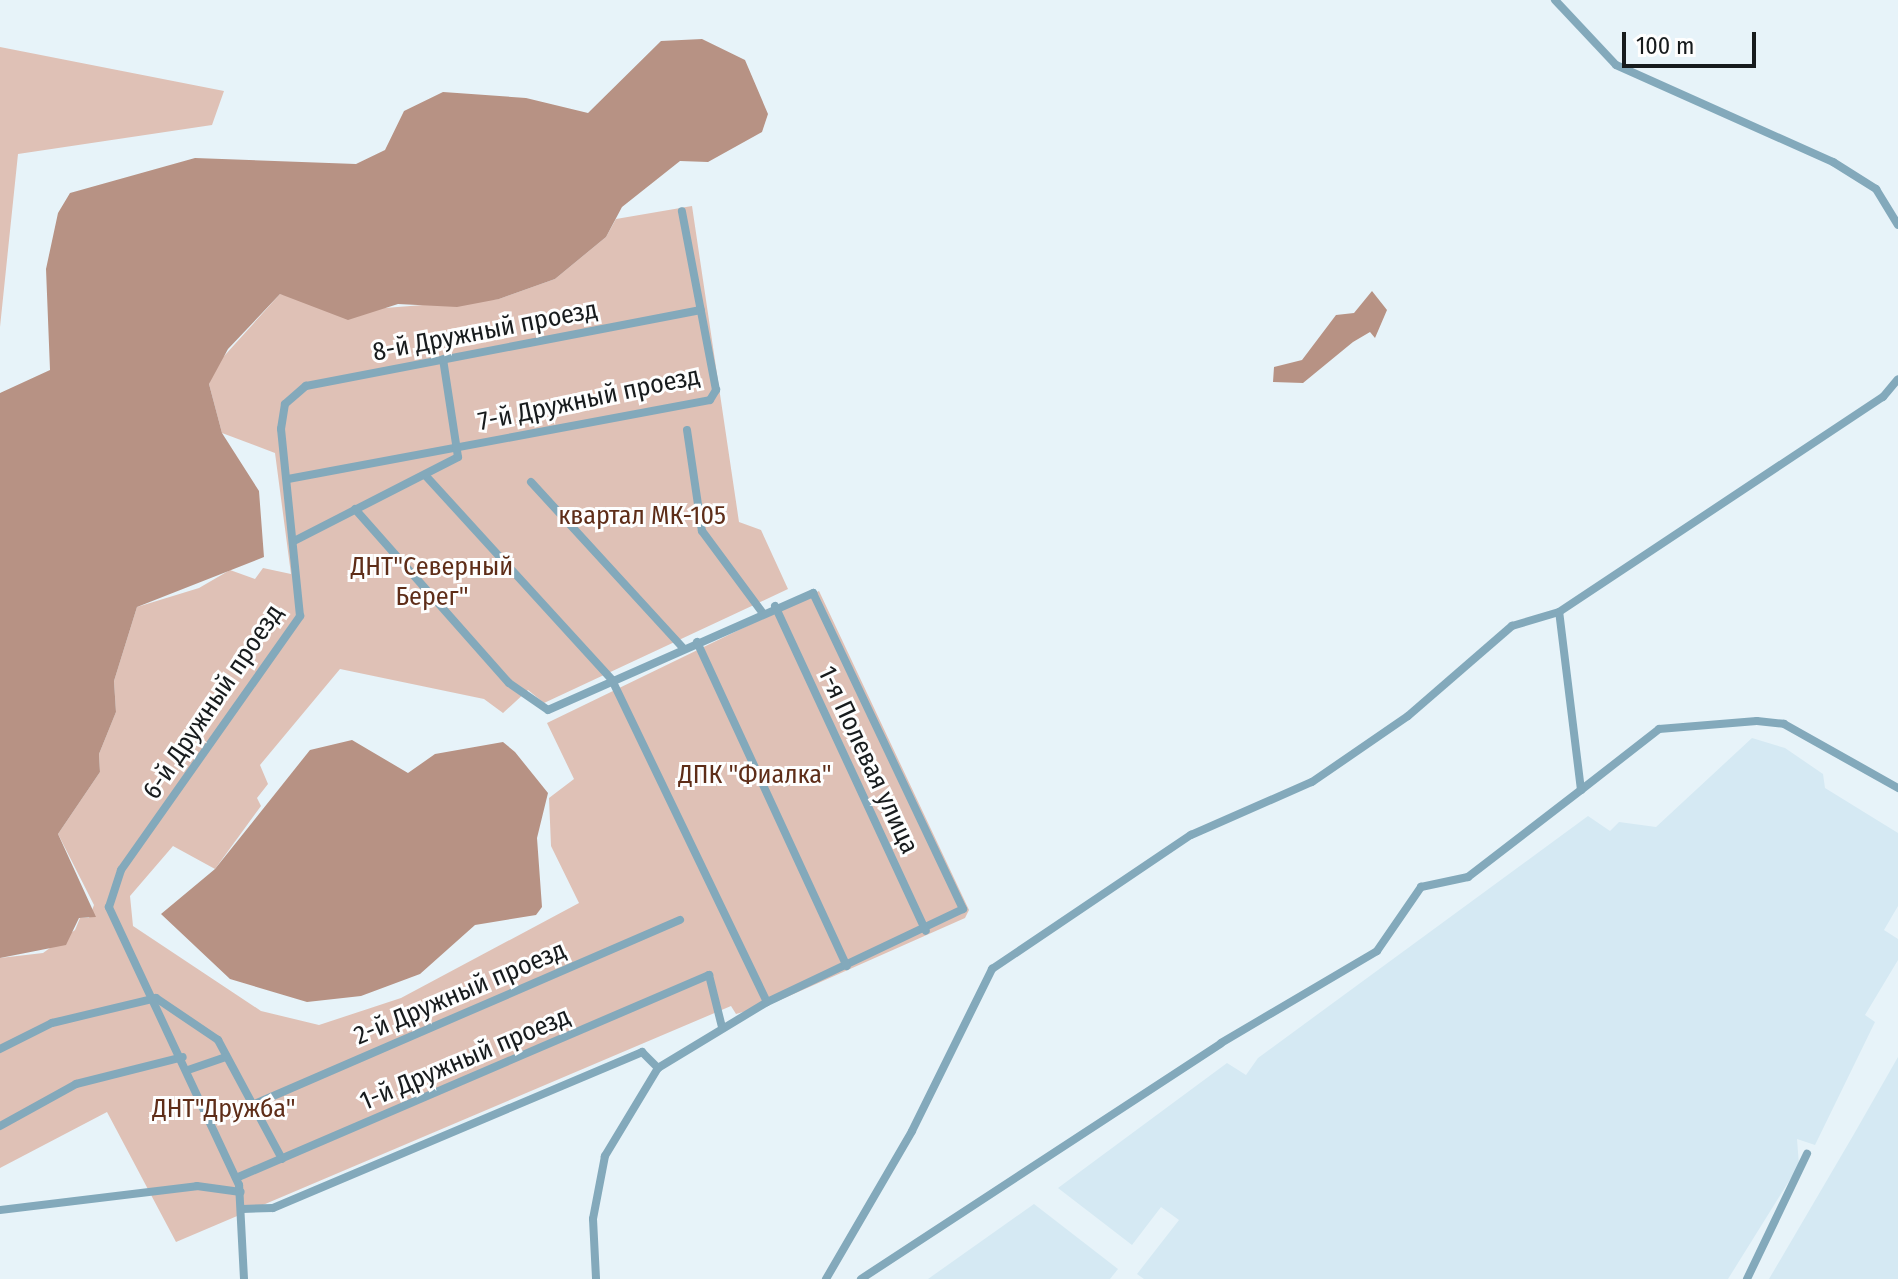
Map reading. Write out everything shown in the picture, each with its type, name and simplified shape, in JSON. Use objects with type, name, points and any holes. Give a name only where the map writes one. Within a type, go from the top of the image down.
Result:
[{"type":"street","points":[[1555,0],[1616,65],[1833,162],[1876,189],[1898,225]]},
{"type":"street","name":"7-й Дружный проезд","points":[[288,479],[710,400],[716,390],[682,211]]},
{"type":"street","name":"8-й Дружный проезд","points":[[285,404],[306,386],[701,310]]},
{"type":"street","points":[[296,540],[454,460],[459,447],[443,359]]},
{"type":"street","points":[[826,1279],[912,1131],[992,969],[1191,835],[1312,782],[1408,716],[1512,626],[1559,612],[1883,397],[1898,379]]},
{"type":"street","name":"6-й Дружный проезд","points":[[156,998],[110,915],[121,870],[296,625],[302,595],[288,479],[285,404]]},
{"type":"street","points":[[687,430],[702,531],[762,612]]},
{"type":"street","points":[[425,475],[612,680],[767,1002]]},
{"type":"street","points":[[531,482],[683,648]]},
{"type":"street","points":[[355,509],[509,683],[548,710],[805,592],[817,597],[963,909],[926,931],[767,1002],[658,1068],[605,1156],[593,1219],[596,1279]]},
{"type":"street","name":"1-я Полевая улица","points":[[775,606],[926,931]]},
{"type":"street","points":[[1559,612],[1581,790]]},
{"type":"street","points":[[697,642],[847,966]]},
{"type":"street","points":[[861,1279],[1221,1043],[1377,951],[1421,887],[1468,877],[1659,729],[1757,721],[1784,724],[1898,788]]},
{"type":"street","name":"2-й Дружный проезд","points":[[257,1103],[680,920]]},
{"type":"street","name":"1-й Дружный проезд","points":[[236,1178],[709,975],[722,1027]]},
{"type":"street","points":[[156,998],[241,1192],[244,1279]]},
{"type":"street","points":[[0,1049],[52,1023],[156,998],[214,1036],[257,1103],[282,1159]]},
{"type":"street","points":[[242,1209],[273,1208],[642,1052],[658,1068]]},
{"type":"street","points":[[0,1126],[76,1084],[183,1057]]},
{"type":"street","points":[[188,1070],[226,1057]]},
{"type":"street","points":[[1747,1279],[1807,1154]]},
{"type":"street","points":[[0,1210],[184,1187],[241,1192]]},
{"type":"shaded area","points":[[702,39],[745,60],[768,114],[762,132],[708,162],[680,161],[622,207],[606,237],[555,279],[499,299],[457,307],[398,304],[348,320],[280,294],[228,349],[209,384],[222,433],[259,491],[264,557],[137,607],[114,681],[116,712],[99,754],[100,772],[58,834],[96,917],[79,918],[66,945],[0,958],[0,393],[50,370],[46,269],[58,213],[70,193],[195,158],[356,164],[385,150],[404,111],[443,92],[526,98],[588,113],[661,41]]},
{"type":"shaded area","points":[[1372,291],[1387,310],[1375,338],[1370,332],[1353,342],[1303,383],[1273,382],[1274,367],[1302,360],[1336,315],[1354,313]]},
{"type":"shaded area","points":[[1752,738],[1785,748],[1823,774],[1825,788],[1898,833],[1898,906],[1884,930],[1898,939],[1898,960],[1865,1015],[1875,1022],[1815,1145],[1797,1139],[1799,1165],[1728,1279],[1144,1279],[1137,1274],[1179,1220],[1161,1207],[1132,1245],[1058,1188],[1227,1063],[1246,1075],[1258,1058],[1588,816],[1610,831],[1619,822],[1656,827]]},
{"type":"shaded area","points":[[352,740],[408,773],[435,754],[503,742],[515,752],[548,793],[537,838],[542,907],[536,915],[475,925],[420,974],[361,996],[307,1002],[230,979],[161,914],[215,869],[310,750]]},
{"type":"shaded area","points":[[1898,1057],[1898,1279],[1769,1279],[1854,1134]]},
{"type":"shaded area","points":[[1034,1204],[1118,1269],[1110,1279],[928,1279]]},
{"type":"green space","points":[[0,47],[224,91],[212,125],[18,154],[0,327]]},
{"type":"green space","points":[[692,206],[739,522],[761,530],[788,589],[544,703],[528,690],[503,713],[484,699],[340,669],[260,765],[268,784],[257,798],[261,806],[215,869],[173,846],[130,896],[133,926],[261,1011],[319,1025],[401,998],[579,903],[551,846],[549,798],[574,779],[547,723],[819,591],[969,910],[965,918],[771,1004],[736,1014],[731,1006],[176,1242],[107,1112],[0,1168],[0,958],[43,953],[75,930],[80,918],[89,918],[94,905],[58,834],[100,772],[99,754],[116,712],[114,681],[137,607],[199,588],[230,570],[255,579],[263,568],[291,574],[275,453],[222,433],[209,384],[216,365],[280,294],[385,308],[499,299],[555,279],[606,237],[616,219]]},
{"type":"park label","name":"квартал МК-105","points":[[642,516]]},
{"type":"park label","name":"ДНТ\"Северный Берег\"","points":[[432,582]]},
{"type":"park label","name":"ДПК \"Фиалка\"","points":[[755,775]]},
{"type":"park label","name":"ДНТ\"Дружба\"","points":[[224,1109]]}]
